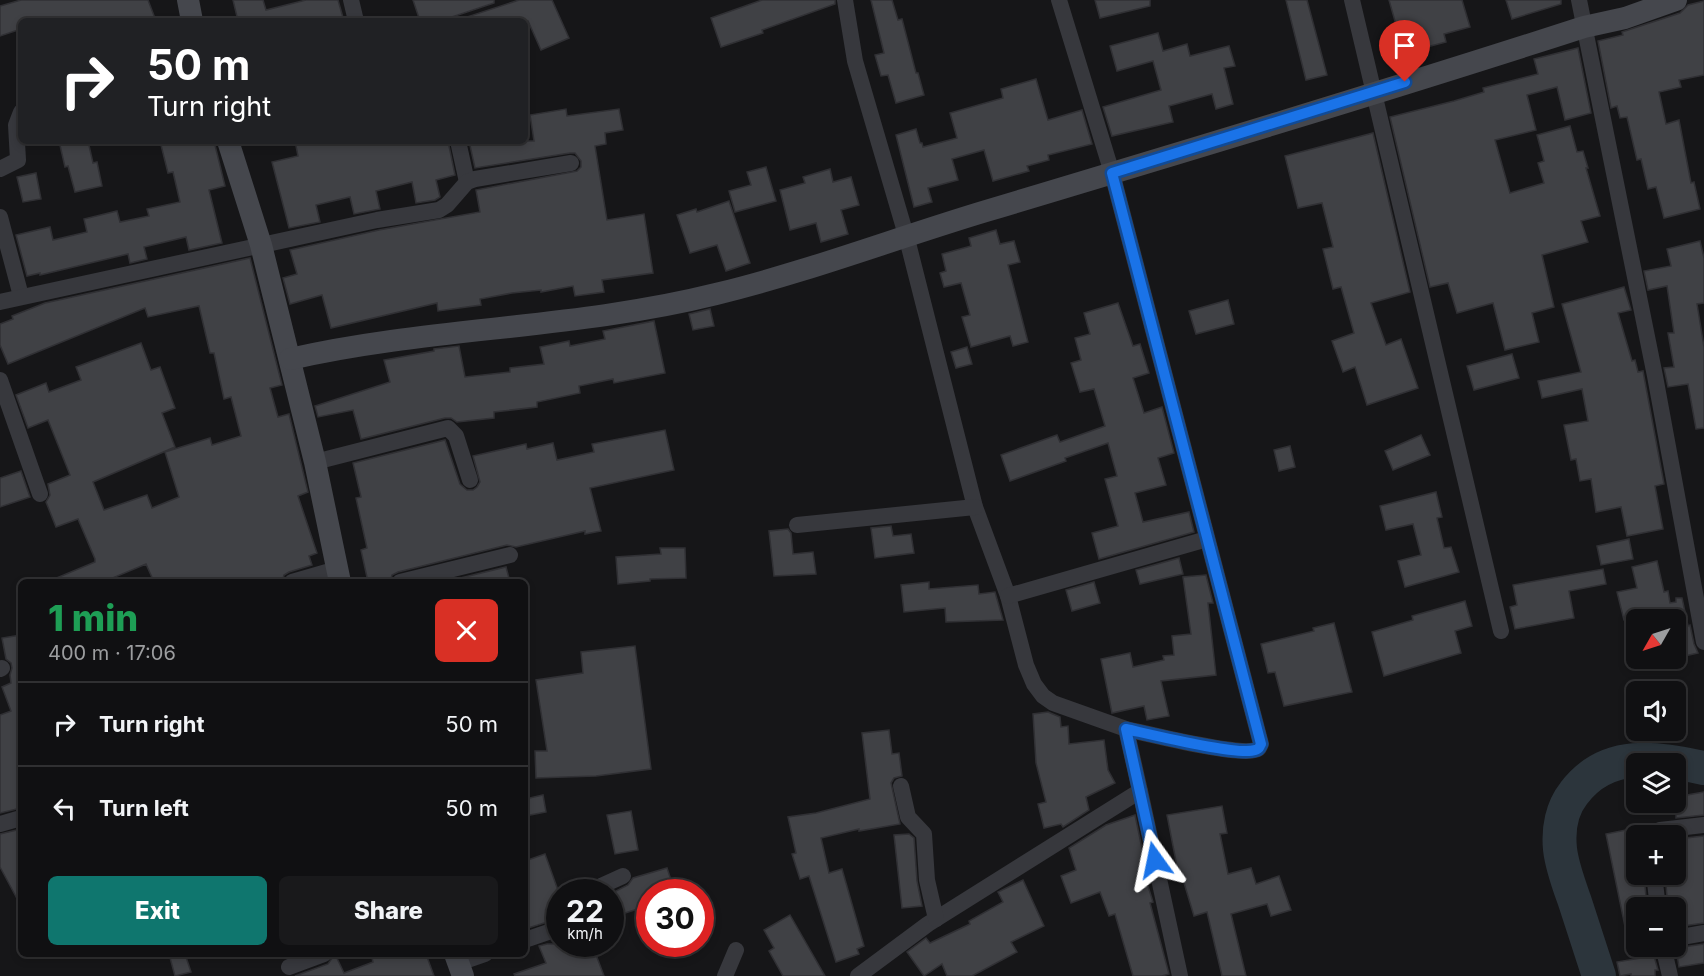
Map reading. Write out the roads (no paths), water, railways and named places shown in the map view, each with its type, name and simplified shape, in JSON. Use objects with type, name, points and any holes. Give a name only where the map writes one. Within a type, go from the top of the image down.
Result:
[{"type":"street","points":[[188,0],[191,18]]},
{"type":"street","points":[[351,0],[355,18]]},
{"type":"street","points":[[845,0],[855,61],[906,235],[975,507],[1008,596],[1026,665],[1034,684],[1053,704],[1126,729],[1227,749],[1254,751],[1259,749],[1261,744],[1112,173],[1059,0]]},
{"type":"street","points":[[1352,0],[1501,631]]},
{"type":"street","points":[[1578,0],[1657,388],[1704,642]]},
{"type":"street","points":[[290,359],[424,337],[619,313],[717,294],[1584,27],[1625,18],[1676,0]]},
{"type":"street","points":[[0,169],[18,160],[16,125],[18,120]]},
{"type":"street","points":[[229,144],[261,245],[315,462],[339,575],[312,579]]},
{"type":"street","points":[[459,144],[467,182]]},
{"type":"street","points":[[0,302],[377,220],[435,211],[447,205],[467,182],[571,163]]},
{"type":"street","points":[[0,217],[21,296]]},
{"type":"street","points":[[0,380],[40,494]]},
{"type":"street","points":[[315,462],[448,428],[456,436],[470,480]]},
{"type":"street","points":[[797,525],[975,507]]},
{"type":"street","points":[[1008,596],[1207,539]]},
{"type":"street","points":[[412,579],[510,555]]},
{"type":"street","points":[[1126,729],[1180,976]]},
{"type":"street","points":[[901,786],[908,818],[924,834],[927,880],[936,919]]},
{"type":"street","points":[[858,976],[936,919],[1140,791]]},
{"type":"street","points":[[0,824],[18,819]]},
{"type":"street","points":[[1686,827],[1704,825]]},
{"type":"street","points":[[616,879],[623,876]]},
{"type":"street","points":[[528,939],[546,933]]},
{"type":"street","points":[[1686,936],[1704,933]]},
{"type":"street","points":[[725,976],[736,950]]},
{"type":"street","points":[[290,967],[316,957]]},
{"type":"street","points":[[459,964],[477,957]]},
{"type":"street","points":[[1666,957],[1670,976]]},
{"type":"waterway","points":[[1599,976],[1561,856],[1560,826],[1566,805],[1587,779],[1617,763],[1651,760],[1704,768]]}]
